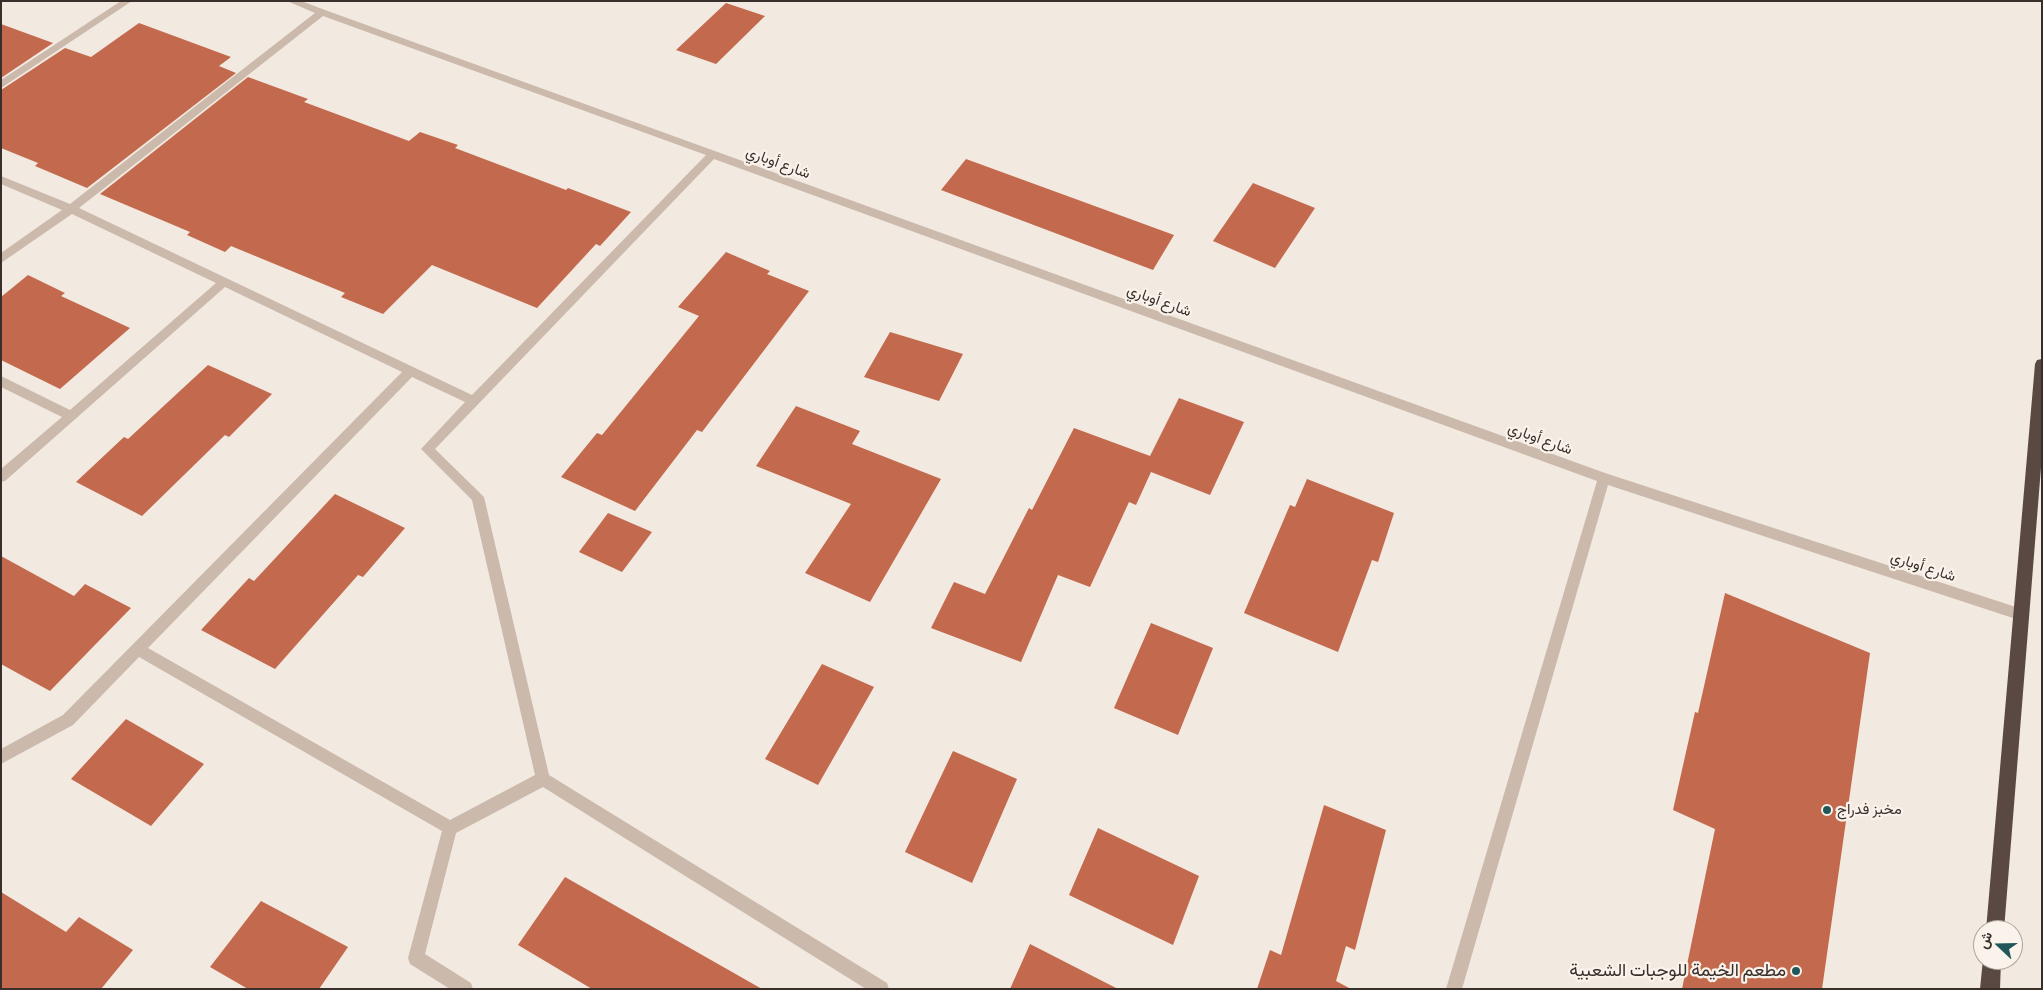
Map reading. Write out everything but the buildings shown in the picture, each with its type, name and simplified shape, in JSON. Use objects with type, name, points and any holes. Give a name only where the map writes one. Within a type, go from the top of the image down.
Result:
[{"type":"highway","points":[[1996,920],[2042,364]]},
{"type":"highway","points":[[1990,989],[1991,970]]},
{"type":"street","points":[[1,85],[128,1]]},
{"type":"street","name":"شارع أوباري","points":[[291,1],[1604,478],[2022,615]]},
{"type":"street","points":[[1,259],[71,210],[322,12]]},
{"type":"street","points":[[712,155],[427,449],[478,497],[543,778],[880,989]]},
{"type":"street","points":[[1,180],[71,210],[474,401]]},
{"type":"street","points":[[1,477],[224,282]]},
{"type":"street","points":[[1,757],[68,720],[411,370]]},
{"type":"street","points":[[1,381],[71,416]]},
{"type":"street","points":[[1454,989],[1604,478]]},
{"type":"street","points":[[137,649],[450,828]]},
{"type":"street","points":[[465,989],[416,958],[450,828],[543,778]]},
{"type":"place","name":"مخبز فدراج","points":[[1827,810]]},
{"type":"place","name":"مطعم الخيمة للوجبات الشعبية","points":[[1796,971]]}]
